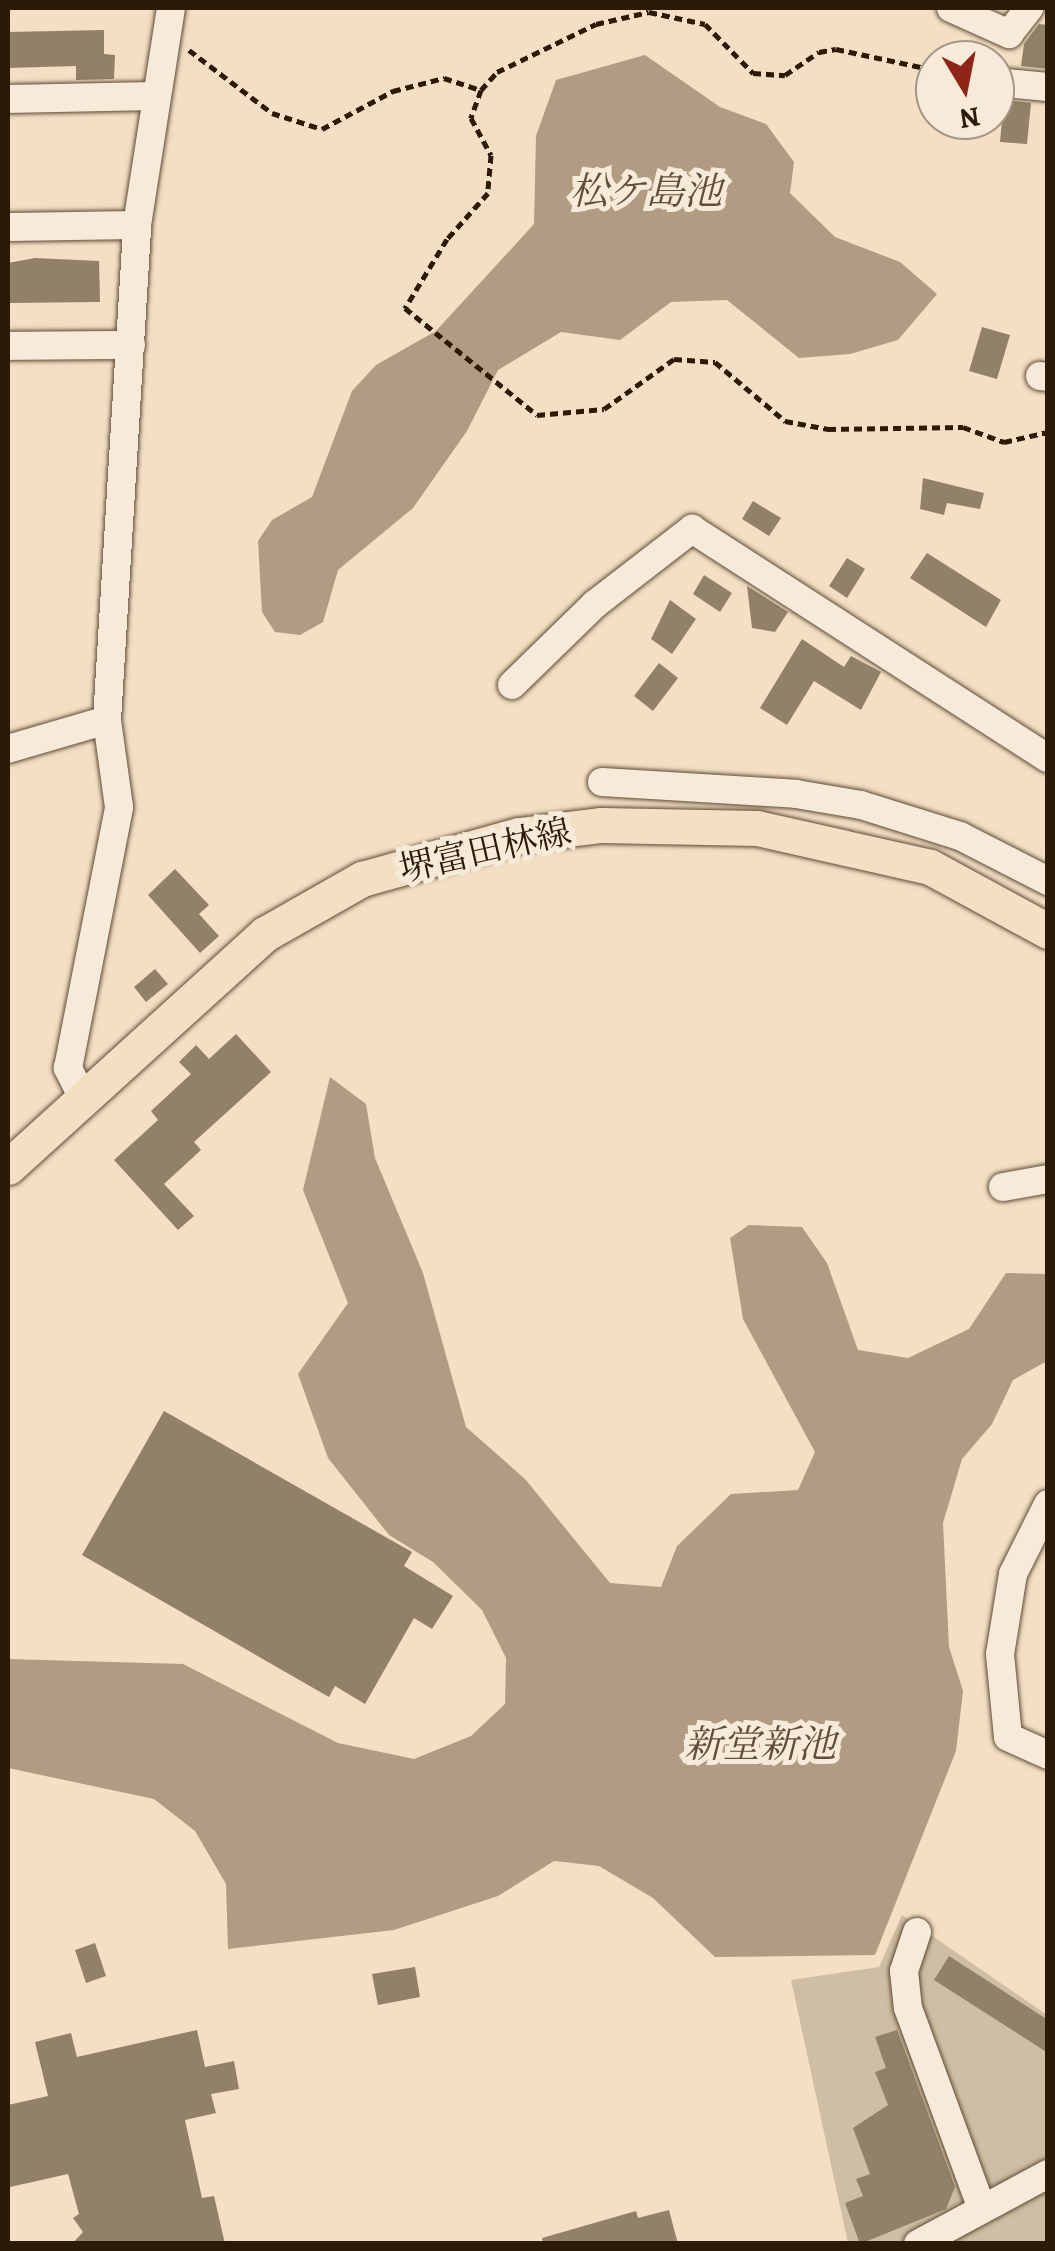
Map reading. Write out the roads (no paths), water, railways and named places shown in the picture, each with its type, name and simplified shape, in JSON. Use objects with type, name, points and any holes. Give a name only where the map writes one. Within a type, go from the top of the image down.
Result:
[{"type":"main road","name":"堺富田林線","points":[[8,1167],[265,934],[362,879],[519,835],[601,825],[757,828],[930,867],[1048,931]]},
{"type":"lane","points":[[951,8],[1009,34],[1029,8]]},
{"type":"lane","points":[[83,1098],[68,1068],[119,807],[107,720],[137,225],[154,96],[169,20]]},
{"type":"lane","points":[[1015,84],[1048,87]]},
{"type":"lane","points":[[8,98],[154,96]]},
{"type":"lane","points":[[8,226],[137,225]]},
{"type":"lane","points":[[8,346],[130,344]]},
{"type":"lane","points":[[512,685],[595,604],[692,530],[1048,758]]},
{"type":"lane","points":[[8,749],[107,720]]},
{"type":"lane","points":[[602,782],[796,794],[861,805],[960,836],[1048,881]]},
{"type":"lane","points":[[1003,1187],[1048,1179]]},
{"type":"lane","points":[[1048,1504],[1013,1574],[1000,1654],[1008,1737],[1048,1756]]},
{"type":"lane","points":[[917,1932],[904,1971],[908,2008],[981,2206]]},
{"type":"lane","points":[[918,2244],[981,2206],[1048,2174]]},
{"type":"water","name":"松ケ島池","points":[[645,55],[720,107],[766,124],[794,162],[790,193],[835,237],[900,262],[937,294],[898,340],[850,354],[799,358],[727,300],[671,302],[620,340],[561,332],[498,370],[467,431],[413,508],[338,570],[323,622],[300,635],[275,632],[262,612],[258,541],[272,520],[312,497],[352,391],[376,365],[436,331],[534,224],[536,136],[556,80]]},
{"type":"water","name":"新堂新池","points":[[330,1077],[366,1104],[375,1158],[423,1273],[466,1427],[525,1479],[610,1583],[661,1587],[677,1546],[731,1494],[798,1490],[815,1452],[743,1319],[730,1238],[749,1225],[802,1227],[827,1263],[858,1350],[908,1358],[969,1329],[1006,1273],[1047,1274],[1047,1361],[1013,1380],[992,1424],[962,1459],[943,1523],[949,1647],[963,1691],[956,1751],[875,1955],[715,1957],[653,1898],[599,1866],[554,1861],[498,1896],[394,1930],[228,1949],[226,1884],[195,1831],[154,1799],[8,1768],[8,1659],[183,1664],[338,1743],[414,1759],[471,1736],[505,1704],[506,1658],[482,1610],[433,1562],[389,1535],[328,1458],[298,1374],[348,1303],[303,1190]]}]
